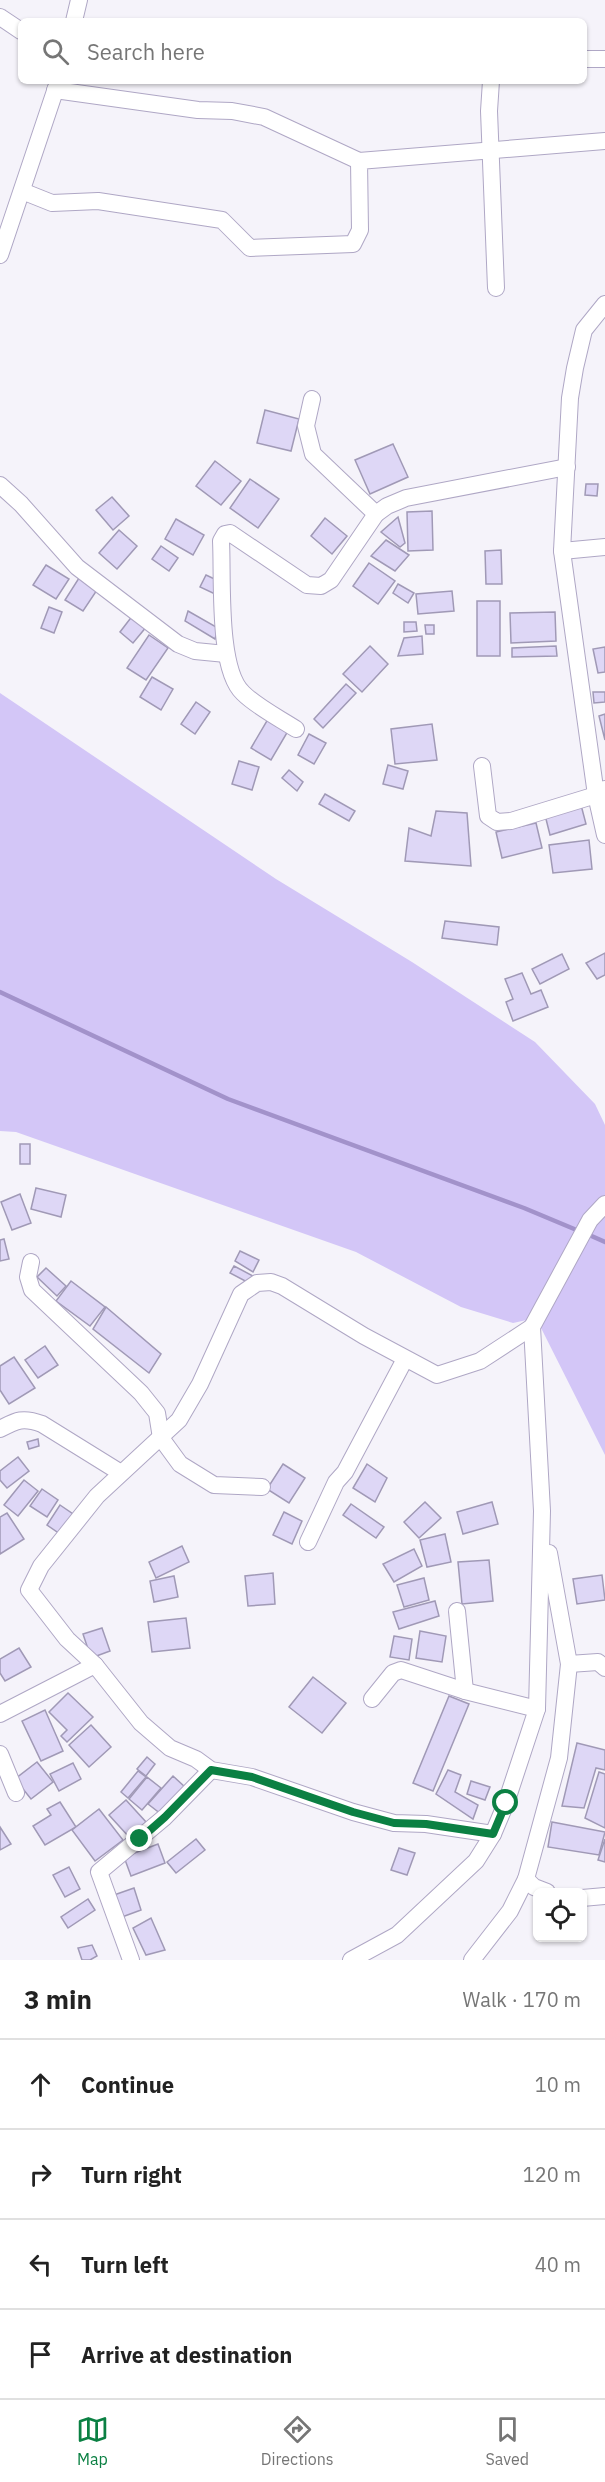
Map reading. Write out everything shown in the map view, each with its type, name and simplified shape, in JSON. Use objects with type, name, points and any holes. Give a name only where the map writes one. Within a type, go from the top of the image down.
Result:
[{"type":"street","points":[[75,18],[79,0]]},
{"type":"street","points":[[0,16],[18,29]]},
{"type":"street","points":[[587,59],[605,59]]},
{"type":"street","points":[[491,84],[489,111],[496,288]]},
{"type":"street","points":[[1,252],[56,86],[198,110],[232,111],[264,117],[359,161],[605,141]]},
{"type":"street","points":[[22,192],[52,203],[98,201],[222,220],[250,248],[353,244],[360,230],[359,161]]},
{"type":"street","points":[[605,304],[584,330],[575,368],[570,398],[562,550],[601,792],[605,835]]},
{"type":"street","points":[[312,399],[306,426],[313,454],[376,514]]},
{"type":"street","points":[[296,729],[243,694],[232,680],[226,654],[221,541],[225,534],[230,533],[307,585],[321,586],[331,580],[376,514],[387,506],[406,498],[567,467]]},
{"type":"street","points":[[0,485],[21,504],[77,567],[178,644],[195,651],[226,654]]},
{"type":"street","points":[[562,550],[605,548]]},
{"type":"street","points":[[482,766],[488,816],[497,822],[511,821],[601,792]]},
{"type":"street","points":[[493,1834],[426,1824],[394,1823],[353,1812],[252,1777],[211,1770],[196,1759],[170,1749],[141,1723],[95,1665],[67,1639],[29,1590],[41,1566],[97,1496],[179,1420],[200,1384],[241,1294],[257,1283],[271,1282],[282,1286],[436,1375],[480,1361],[532,1327],[590,1220],[605,1204]]},
{"type":"street","points":[[31,1262],[28,1277],[32,1290],[91,1343],[141,1393],[157,1413],[161,1438],[180,1464],[214,1485],[262,1487]]},
{"type":"street","points":[[351,1960],[398,1935],[476,1861],[493,1834],[506,1803],[537,1709],[542,1511],[532,1327]]},
{"type":"street","points":[[308,1542],[336,1482],[345,1472],[405,1359]]},
{"type":"street","points":[[0,1429],[16,1421],[29,1419],[42,1424],[121,1473]]},
{"type":"street","points":[[472,1960],[510,1911],[526,1879],[559,1758],[569,1664],[542,1511]]},
{"type":"street","points":[[457,1611],[465,1691]]},
{"type":"street","points":[[569,1664],[598,1662],[605,1668]]},
{"type":"street","points":[[0,1714],[95,1665]]},
{"type":"street","points":[[372,1699],[393,1674],[400,1670],[465,1691],[537,1709]]},
{"type":"street","points":[[0,1754],[16,1793]]},
{"type":"street","points":[[132,1960],[99,1872],[165,1817],[211,1770]]},
{"type":"street","points":[[526,1879],[536,1888]]},
{"type":"street","points":[[587,1898],[605,1896]]},
{"type":"shaded area","points":[[0,693],[276,879],[412,962],[535,1042],[595,1104],[605,1125],[605,1455],[536,1318],[513,1323],[461,1307],[356,1252],[16,1132],[0,1131]]},
{"type":"building","points":[[265,410],[299,419],[291,451],[257,443]]},
{"type":"building","points":[[393,444],[408,477],[370,494],[355,460]]},
{"type":"building","points":[[215,461],[241,481],[221,505],[196,486]]},
{"type":"building","points":[[250,479],[279,499],[258,528],[230,508]]},
{"type":"building","points":[[586,484],[598,484],[597,496],[585,495]]},
{"type":"building","points":[[112,497],[129,516],[113,530],[96,510]]},
{"type":"building","points":[[432,511],[433,550],[408,551],[407,512]]},
{"type":"building","points":[[398,517],[405,543],[400,547],[381,532]]},
{"type":"building","points":[[325,518],[347,536],[332,554],[311,536]]},
{"type":"building","points":[[176,519],[204,535],[193,555],[165,539]]},
{"type":"building","points":[[119,530],[137,546],[117,569],[99,553]]},
{"type":"building","points":[[386,540],[409,555],[395,571],[371,556]]},
{"type":"building","points":[[161,546],[178,558],[169,571],[152,559]]},
{"type":"building","points":[[501,550],[502,584],[486,584],[485,551]]},
{"type":"building","points":[[369,563],[395,581],[378,604],[353,586]]},
{"type":"building","points":[[46,565],[69,579],[56,599],[33,585]]},
{"type":"building","points":[[206,575],[221,582],[215,594],[200,587]]},
{"type":"building","points":[[79,578],[97,590],[83,611],[65,600]]},
{"type":"building","points":[[398,584],[414,593],[408,603],[393,593]]},
{"type":"building","points":[[452,591],[454,611],[418,614],[416,594]]},
{"type":"building","points":[[477,601],[500,601],[500,656],[477,656]]},
{"type":"building","points":[[49,607],[62,612],[54,633],[41,628]]},
{"type":"building","points":[[188,611],[218,628],[215,639],[185,621]]},
{"type":"building","points":[[555,612],[556,641],[511,643],[510,613]]},
{"type":"building","points":[[133,615],[147,626],[133,643],[120,632]]},
{"type":"building","points":[[404,622],[416,622],[417,631],[404,632]]},
{"type":"building","points":[[425,625],[434,625],[434,634],[426,634]]},
{"type":"building","points":[[149,635],[168,648],[146,680],[127,668]]},
{"type":"building","points":[[422,636],[423,654],[398,656],[404,638]]},
{"type":"building","points":[[370,646],[388,664],[362,692],[343,674]]},
{"type":"building","points":[[556,646],[557,656],[512,657],[512,648]]},
{"type":"building","points":[[605,647],[605,672],[598,673],[593,649]]},
{"type":"building","points":[[152,677],[173,689],[161,710],[140,697]]},
{"type":"building","points":[[346,684],[356,693],[323,728],[314,719]]},
{"type":"building","points":[[593,692],[605,692],[605,702],[594,703]]},
{"type":"building","points":[[196,702],[210,712],[195,734],[181,724]]},
{"type":"building","points":[[605,714],[605,740],[599,716]]},
{"type":"building","points":[[268,719],[288,731],[271,760],[251,748]]},
{"type":"building","points":[[432,724],[437,760],[395,764],[391,729]]},
{"type":"building","points":[[309,734],[326,743],[314,764],[298,755]]},
{"type":"building","points":[[239,761],[259,767],[252,790],[232,784]]},
{"type":"building","points":[[388,765],[408,771],[403,789],[383,784]]},
{"type":"building","points":[[289,770],[303,782],[297,791],[282,778]]},
{"type":"building","points":[[325,794],[355,811],[349,821],[319,804]]},
{"type":"building","points":[[581,805],[586,824],[550,835],[545,815]]},
{"type":"building","points":[[436,811],[467,813],[471,866],[405,861],[409,828],[431,836]]},
{"type":"building","points":[[536,823],[542,848],[502,858],[496,832]]},
{"type":"building","points":[[589,840],[592,869],[553,873],[549,845]]},
{"type":"building","points":[[445,921],[499,927],[497,945],[442,938]]},
{"type":"building","points":[[605,953],[605,975],[597,979],[586,963]]},
{"type":"building","points":[[562,954],[569,969],[540,984],[532,969]]},
{"type":"building","points":[[522,973],[531,994],[541,990],[548,1007],[513,1021],[506,1002],[513,999],[505,979]]},
{"type":"building","points":[[20,1144],[30,1144],[30,1164],[20,1164]]},
{"type":"building","points":[[36,1188],[66,1195],[61,1217],[31,1209]]},
{"type":"building","points":[[20,1194],[31,1223],[12,1230],[1,1202]]},
{"type":"building","points":[[4,1239],[9,1259],[0,1261],[0,1240]]},
{"type":"building","points":[[240,1251],[259,1260],[253,1272],[235,1261]]},
{"type":"building","points":[[234,1266],[253,1276],[249,1283],[230,1273]]},
{"type":"building","points":[[46,1268],[66,1286],[57,1296],[37,1277]]},
{"type":"building","points":[[71,1281],[105,1307],[90,1326],[56,1301]]},
{"type":"building","points":[[106,1307],[161,1354],[149,1373],[93,1329]]},
{"type":"building","points":[[45,1346],[58,1365],[38,1378],[25,1360]]},
{"type":"building","points":[[14,1357],[35,1388],[9,1404],[0,1390],[0,1366]]},
{"type":"building","points":[[38,1439],[39,1446],[29,1449],[27,1442]]},
{"type":"building","points":[[18,1457],[29,1471],[7,1488],[0,1480],[0,1471]]},
{"type":"building","points":[[283,1464],[305,1478],[289,1503],[267,1489]]},
{"type":"building","points":[[367,1464],[387,1478],[375,1502],[353,1488]]},
{"type":"building","points":[[24,1480],[38,1491],[18,1516],[4,1505]]},
{"type":"building","points":[[42,1489],[58,1500],[47,1517],[30,1506]]},
{"type":"building","points":[[425,1502],[441,1518],[419,1538],[404,1522]]},
{"type":"building","points":[[492,1502],[498,1524],[463,1534],[457,1512]]},
{"type":"building","points":[[351,1504],[384,1527],[376,1538],[343,1515]]},
{"type":"building","points":[[60,1505],[76,1516],[63,1536],[47,1525]]},
{"type":"building","points":[[284,1512],[302,1521],[292,1544],[273,1535]]},
{"type":"building","points":[[7,1513],[24,1539],[0,1554],[0,1517]]},
{"type":"building","points":[[445,1534],[451,1562],[427,1567],[420,1540]]},
{"type":"building","points":[[182,1546],[189,1562],[156,1578],[149,1562]]},
{"type":"building","points":[[414,1549],[422,1566],[394,1582],[383,1564]]},
{"type":"building","points":[[489,1560],[493,1601],[462,1604],[458,1562]]},
{"type":"building","points":[[273,1573],[275,1604],[248,1606],[245,1576]]},
{"type":"building","points":[[602,1575],[605,1600],[577,1604],[573,1579]]},
{"type":"building","points":[[174,1576],[178,1597],[154,1602],[150,1581]]},
{"type":"building","points":[[424,1578],[429,1600],[404,1607],[397,1585]]},
{"type":"building","points":[[435,1601],[439,1616],[399,1629],[393,1612]]},
{"type":"building","points":[[186,1618],[190,1648],[152,1652],[148,1622]]},
{"type":"building","points":[[102,1628],[110,1651],[91,1658],[83,1634]]},
{"type":"building","points":[[420,1631],[446,1636],[442,1662],[416,1658]]},
{"type":"building","points":[[394,1636],[412,1639],[409,1660],[390,1657]]},
{"type":"building","points":[[19,1648],[31,1667],[5,1681],[0,1673],[0,1659]]},
{"type":"building","points":[[313,1677],[346,1703],[322,1733],[289,1707]]},
{"type":"building","points":[[68,1693],[93,1717],[67,1742],[61,1736],[67,1730],[49,1712]]},
{"type":"building","points":[[449,1696],[469,1704],[433,1791],[413,1783]]},
{"type":"building","points":[[45,1710],[63,1751],[41,1761],[22,1721]]},
{"type":"building","points":[[91,1725],[111,1747],[89,1767],[69,1745]]},
{"type":"building","points":[[577,1743],[605,1750],[605,1770],[596,1768],[584,1808],[562,1806]]},
{"type":"building","points":[[147,1757],[155,1764],[146,1776],[137,1769]]},
{"type":"building","points":[[37,1762],[53,1782],[31,1799],[15,1779]]},
{"type":"building","points":[[73,1763],[81,1779],[59,1791],[50,1774]]},
{"type":"building","points":[[448,1770],[461,1775],[455,1792],[478,1805],[473,1819],[436,1794]]},
{"type":"building","points":[[138,1771],[146,1777],[128,1798],[121,1792]]},
{"type":"building","points":[[599,1772],[605,1774],[605,1828],[585,1818]]},
{"type":"building","points":[[173,1776],[185,1787],[161,1814],[148,1804]]},
{"type":"building","points":[[147,1777],[161,1788],[142,1810],[129,1799]]},
{"type":"building","points":[[471,1781],[490,1787],[485,1800],[467,1794]]},
{"type":"building","points":[[126,1800],[146,1822],[129,1837],[109,1815]]},
{"type":"building","points":[[60,1802],[76,1827],[45,1845],[33,1826],[51,1815],[47,1809]]},
{"type":"building","points":[[99,1809],[123,1840],[95,1861],[72,1830]]},
{"type":"building","points":[[552,1822],[605,1832],[599,1855],[548,1847]]},
{"type":"building","points":[[0,1827],[11,1844],[0,1850]]},
{"type":"building","points":[[196,1839],[205,1850],[176,1873],[167,1862]]},
{"type":"building","points":[[605,1839],[605,1862],[598,1860]]},
{"type":"building","points":[[158,1844],[165,1863],[131,1876],[124,1857]]},
{"type":"building","points":[[399,1848],[415,1853],[407,1875],[391,1870]]},
{"type":"building","points":[[69,1867],[80,1889],[65,1897],[53,1875]]},
{"type":"building","points":[[134,1888],[141,1910],[122,1917],[114,1895]]},
{"type":"building","points":[[88,1899],[95,1910],[68,1928],[61,1917]]},
{"type":"building","points":[[151,1918],[165,1950],[146,1955],[133,1928]]},
{"type":"building","points":[[92,1945],[97,1956],[90,1960],[82,1960],[78,1948]]},
{"type":"waterway","points":[[0,992],[228,1099],[524,1208],[579,1231]]},
{"type":"waterway","points":[[587,1234],[605,1242]]},
{"type":"route","points":[[140,1839],[211,1770],[252,1777],[353,1812],[394,1823],[426,1824],[493,1834],[506,1803]]}]
